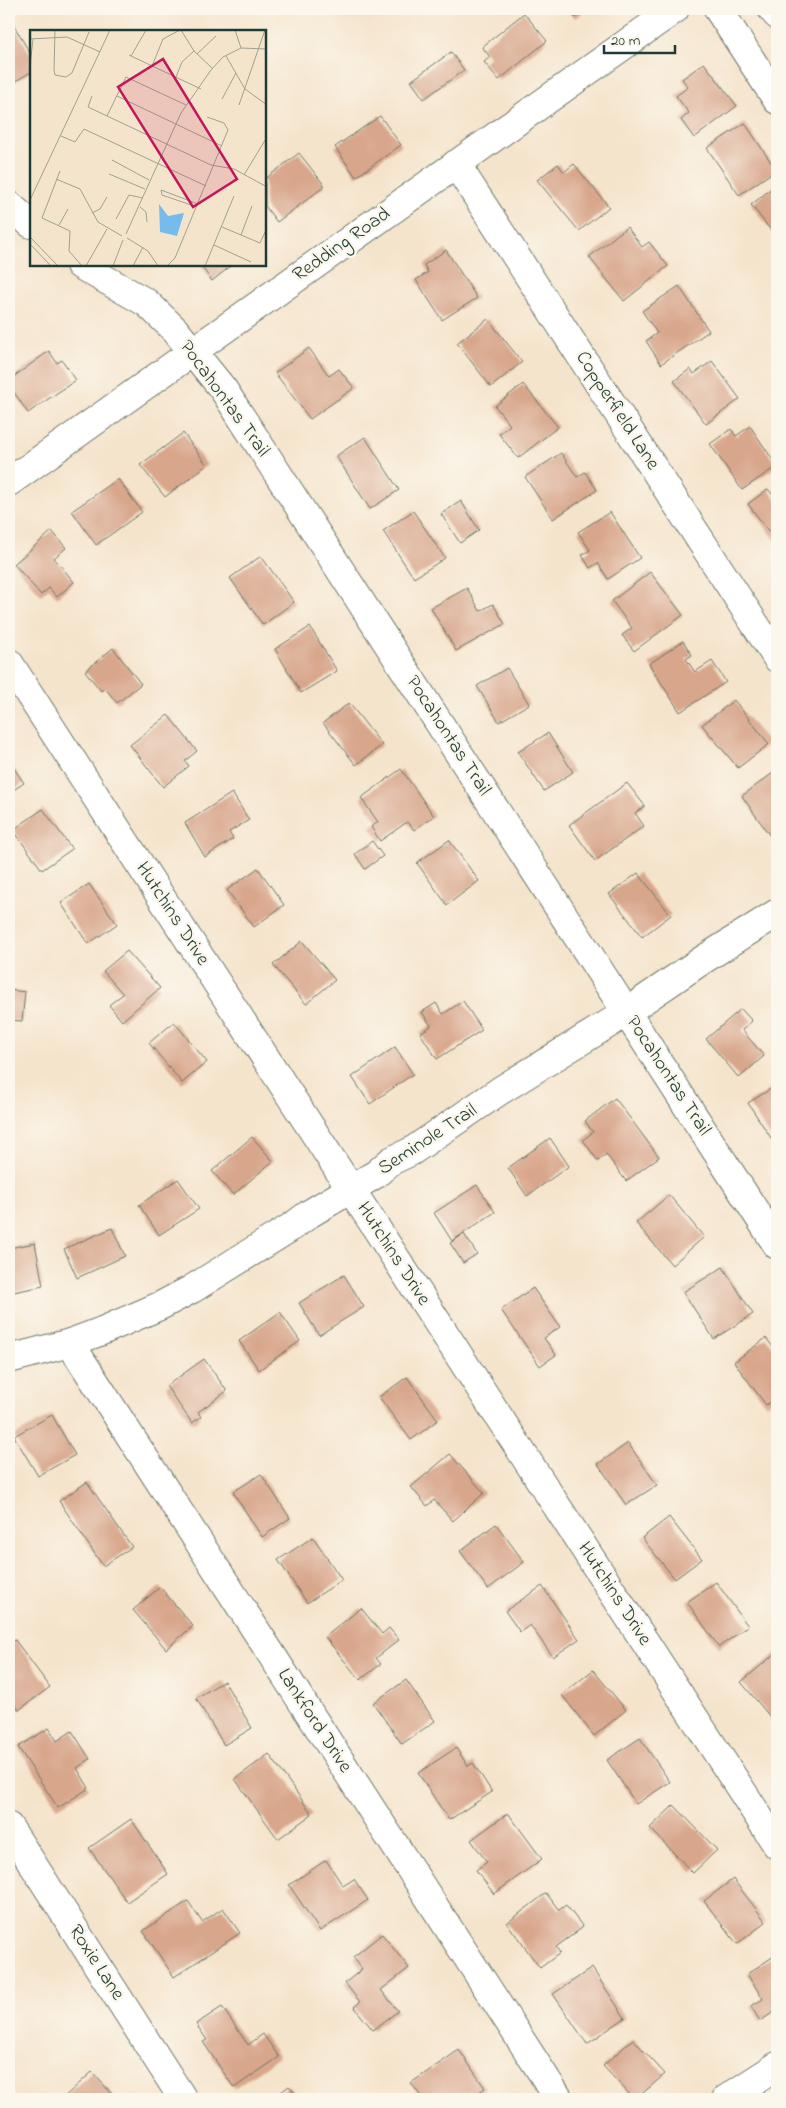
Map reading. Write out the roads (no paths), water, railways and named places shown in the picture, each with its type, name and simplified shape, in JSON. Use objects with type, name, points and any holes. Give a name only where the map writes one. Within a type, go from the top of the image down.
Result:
[{"type":"street","name":"Redding Road","points":[[9,482],[676,9]]},
{"type":"street","points":[[718,9],[777,100]]},
{"type":"street","points":[[772,9],[777,15]]},
{"type":"street","name":"Copperfield Lane","points":[[456,164],[777,658]]},
{"type":"street","points":[[9,205],[30,223]]},
{"type":"street","name":"Pocahontas Trail","points":[[82,266],[146,303],[175,330],[223,389],[777,1245]]},
{"type":"street","name":"Hutchins Drive","points":[[9,663],[777,1845]]},
{"type":"street","name":"Seminole Trail","points":[[9,1359],[70,1343],[162,1306],[219,1272],[350,1188],[376,1174],[392,1161],[412,1151],[501,1090],[777,914]]},
{"type":"street","name":"Lankford Drive","points":[[70,1343],[559,2099]]},
{"type":"street","name":"Roxie Lane","points":[[9,1827],[184,2099]]},
{"type":"street","points":[[726,2099],[777,2066]]}]
